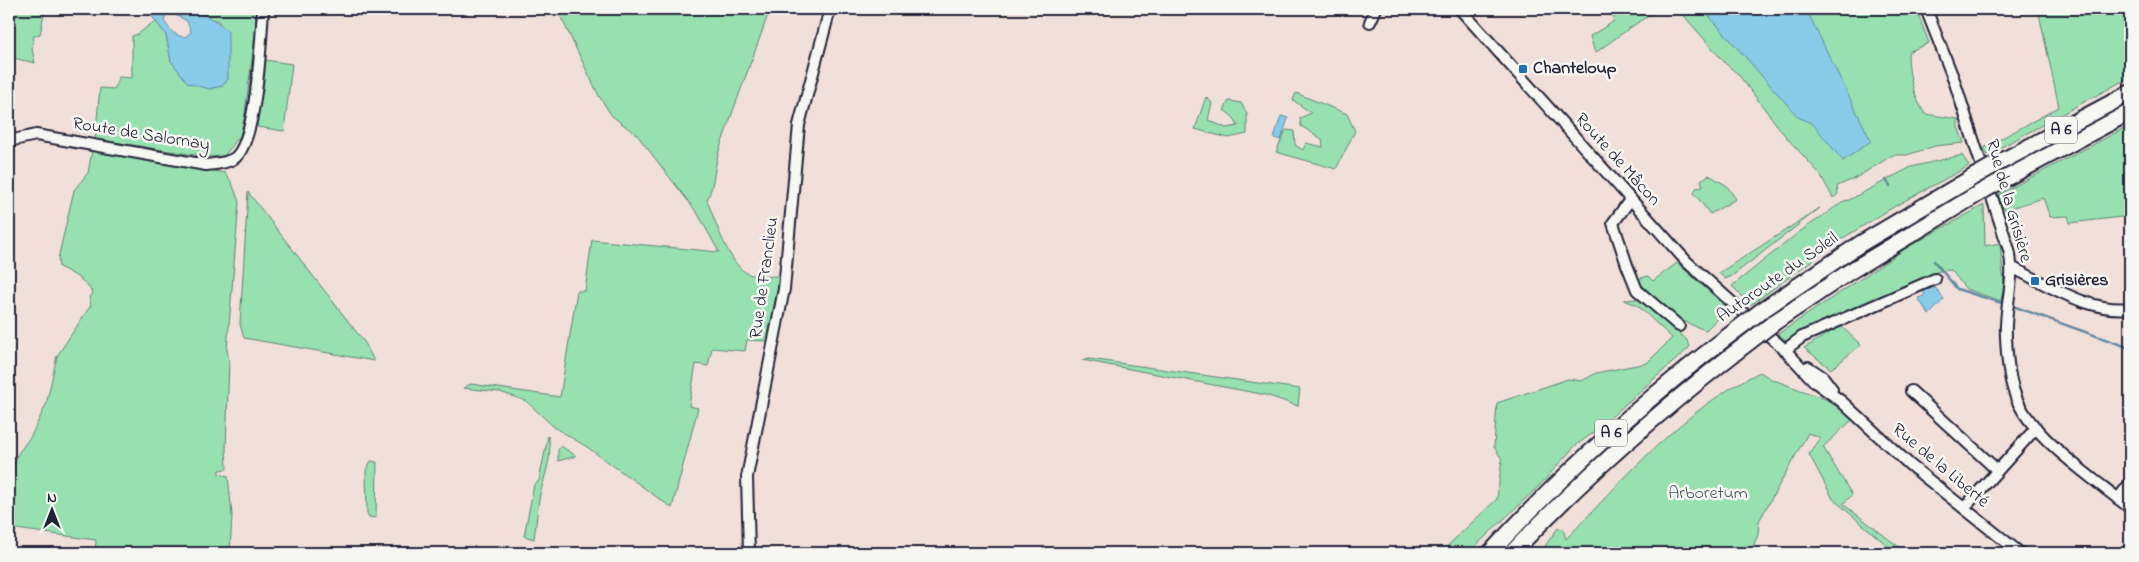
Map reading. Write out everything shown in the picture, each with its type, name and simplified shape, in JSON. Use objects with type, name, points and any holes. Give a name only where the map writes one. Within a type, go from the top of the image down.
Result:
[{"type":"highway","name":"Autoroute du Soleil","points":[[1512,553],[1579,485],[1755,324],[1860,244],[1991,167],[2130,93]]},
{"type":"highway","name":"Autoroute du Soleil","points":[[1490,553],[1541,499],[1624,421],[1694,361],[1755,324],[1775,322],[1849,272],[1981,192],[2130,112]]},
{"type":"street","name":"Route de Salornay","points":[[9,140],[36,135],[206,165],[226,162],[236,157],[246,140],[251,120],[261,45],[262,9]]},
{"type":"street","name":"Rue de Franclieu","points":[[749,553],[747,477],[784,289],[799,125],[830,9]]},
{"type":"street","points":[[1370,22],[1376,9]]},
{"type":"street","name":"Route de Mâcon","points":[[1460,9],[1687,262],[1755,324]]},
{"type":"street","name":"Rue de la Grisière","points":[[1926,9],[1954,80],[2013,268],[2006,336],[2009,373],[2019,405],[2036,428],[2130,508]]},
{"type":"street","points":[[1630,200],[1613,223],[1627,265],[1638,290],[1679,326]]},
{"type":"street","points":[[2013,268],[2094,306],[2115,310],[2130,308]]},
{"type":"street","points":[[1785,350],[1802,338],[1935,279]]},
{"type":"street","name":"Rue de la Liberté","points":[[1755,324],[1785,350],[1815,382],[1841,401],[1892,450],[2020,553]]},
{"type":"street","points":[[1911,391],[1997,470]]},
{"type":"street","points":[[1964,508],[2036,428]]},
{"type":"street","points":[[2118,499],[2130,483]]},
{"type":"green space","points":[[9,9],[45,9],[40,34],[34,36],[32,49],[35,63],[9,57]]},
{"type":"green space","points":[[181,9],[256,9],[256,28],[244,120],[240,136],[224,156],[207,157],[95,139],[100,88],[114,89],[119,77],[132,78],[132,36],[153,23],[157,22],[166,35],[171,61],[209,89],[222,86],[228,79],[219,21]]},
{"type":"green space","points":[[557,9],[770,9],[720,148],[712,188],[707,200],[729,253],[742,270],[757,276],[780,276],[767,341],[747,340],[745,351],[712,348],[708,366],[696,364],[689,406],[698,408],[672,508],[587,447],[554,427],[526,401],[500,392],[463,388],[471,384],[560,397],[577,291],[585,291],[592,240],[719,252],[698,214],[637,135],[612,116],[599,96]]},
{"type":"green space","points":[[1615,9],[1662,9],[1636,24],[1595,53],[1590,36],[1613,22]]},
{"type":"green space","points":[[1678,9],[1916,9],[1929,43],[1908,52],[1910,76],[1914,92],[1925,114],[1958,119],[1958,127],[1964,143],[1935,146],[1907,155],[1893,155],[1854,179],[1837,186],[1838,194],[1833,198],[1820,174],[1786,137],[1738,74],[1726,64]]},
{"type":"green space","points":[[2038,9],[2130,9],[2130,77],[1987,155],[1984,148],[2059,107]]},
{"type":"green space","points":[[265,60],[292,64],[284,131],[257,127]]},
{"type":"green space","points":[[1296,93],[1347,114],[1355,131],[1336,169],[1276,152],[1286,130],[1294,131],[1295,145],[1303,150],[1306,143],[1323,147],[1322,139],[1301,126],[1300,118],[1311,113],[1293,100]]},
{"type":"green space","points":[[1206,97],[1212,103],[1208,120],[1226,128],[1238,126],[1233,117],[1224,110],[1229,101],[1241,103],[1247,114],[1247,134],[1228,138],[1195,129]]},
{"type":"green space","points":[[2130,125],[2130,216],[2070,223],[2068,216],[2050,217],[2043,198],[2005,210],[1996,196]]},
{"type":"green space","points":[[92,150],[225,173],[232,183],[239,202],[227,350],[229,361],[227,469],[219,470],[219,474],[228,476],[232,515],[230,553],[95,553],[96,540],[9,528],[9,469],[14,466],[17,455],[31,436],[46,405],[57,356],[91,305],[89,297],[93,294],[90,289],[79,278],[59,267],[58,259],[74,190],[88,173]]},
{"type":"green space","points":[[1962,155],[1969,166],[1897,205],[1840,240],[1751,305],[1732,286],[1798,233],[1844,201],[1911,167]]},
{"type":"green space","points":[[1709,175],[1726,185],[1736,199],[1710,214],[1694,193],[1696,188],[1703,187],[1701,180]]},
{"type":"green space","points":[[248,192],[365,343],[374,361],[244,338],[240,324]]},
{"type":"green space","points":[[1984,205],[1985,246],[2000,243],[2004,285],[2001,301],[1966,289],[1951,270],[1939,271],[1799,334],[1788,343],[1778,334],[1908,247]]},
{"type":"green space","points":[[1820,208],[1732,276],[1725,279],[1719,273]]},
{"type":"green space","points":[[1677,263],[1728,308],[1706,330],[1676,317],[1668,311],[1651,296],[1638,279],[1648,276],[1653,281]]},
{"type":"green space","points":[[1638,299],[1687,340],[1689,348],[1593,433],[1575,446],[1539,486],[1468,553],[1440,553],[1497,499],[1502,459],[1494,447],[1497,403],[1568,379],[1582,381],[1596,373],[1647,363],[1672,338],[1637,305],[1624,300]]},
{"type":"green space","points":[[1841,326],[1861,345],[1831,369],[1804,348]]},
{"type":"green space","points":[[1090,359],[1300,389],[1298,406],[1266,395],[1082,360]]},
{"type":"green space","name":"Arboretum","points":[[1760,372],[1771,379],[1825,399],[1854,418],[1823,447],[1852,495],[1843,504],[1907,553],[1896,553],[1833,499],[1809,454],[1821,438],[1808,433],[1759,521],[1758,535],[1750,553],[1540,553],[1558,528],[1563,529],[1566,539],[1656,446],[1680,425],[1732,387]]},
{"type":"green space","points":[[548,436],[550,444],[549,459],[539,499],[534,539],[524,536],[534,485],[539,481]]},
{"type":"green space","points":[[561,446],[576,456],[558,461],[558,450]]},
{"type":"green space","points":[[371,461],[377,462],[376,518],[369,517],[367,513],[366,470]]},
{"type":"water","points":[[153,9],[194,12],[212,19],[228,32],[228,79],[222,86],[209,89],[188,83],[171,61],[166,35],[151,15]],"holes":[[[170,12],[187,21],[191,32],[185,37],[173,32],[164,21],[166,14]]]},
{"type":"water","points":[[1703,9],[1806,9],[1871,141],[1843,161],[1813,124],[1798,117]]},
{"type":"water","points":[[1281,116],[1288,118],[1281,140],[1274,138]]},
{"type":"water","points":[[1935,287],[1944,299],[1929,315],[1918,298],[1924,296],[1924,291]]},
{"type":"waterway","points":[[1886,180],[1890,186]]},
{"type":"waterway","points":[[1934,261],[1957,289],[2005,304]]},
{"type":"waterway","points":[[2010,305],[2130,348]]},
{"type":"place","name":"Chanteloup","points":[[1523,69]]},
{"type":"place","name":"Grisières","points":[[2035,281]]}]
